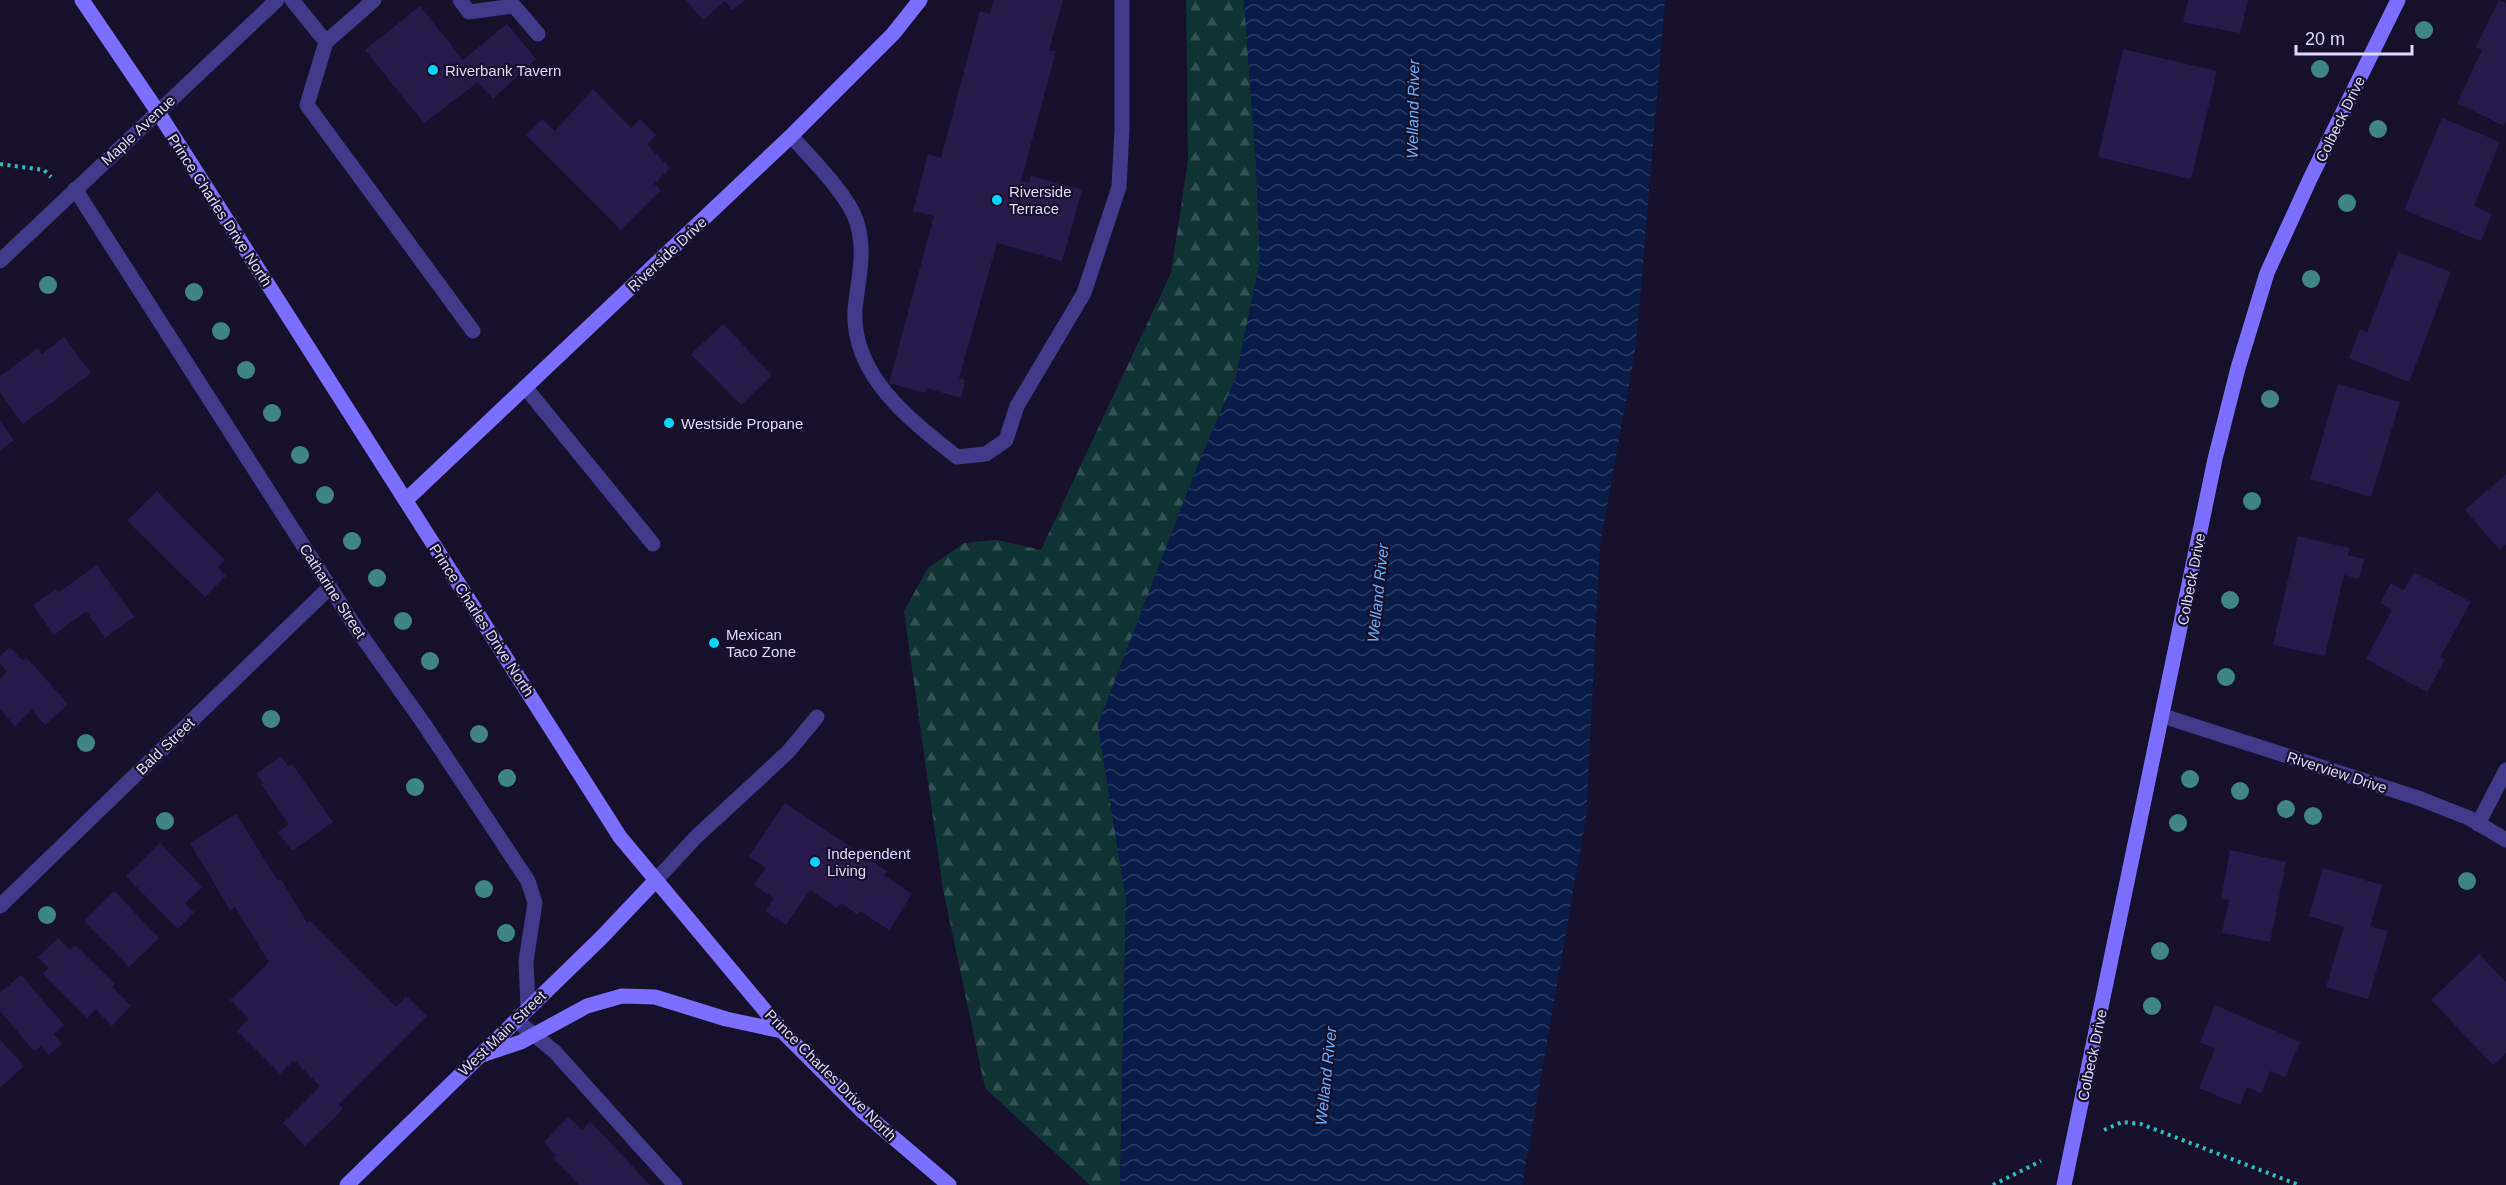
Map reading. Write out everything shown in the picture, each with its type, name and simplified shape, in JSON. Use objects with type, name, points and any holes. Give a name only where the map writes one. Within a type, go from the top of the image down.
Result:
[{"type":"main road","name":"Prince Charles Drive North","points":[[82,0],[158,112],[620,837],[782,1031],[862,1111],[949,1185]]},
{"type":"main road","name":"Riverside Drive","points":[[406,500],[791,135],[893,34],[920,0]]},
{"type":"main road","name":"Colbeck Drive","points":[[2064,1185],[2215,459],[2238,368],[2267,273],[2310,179],[2398,0]]},
{"type":"main road","name":"West Main Street","points":[[347,1185],[656,880]]},
{"type":"main road","points":[[480,1056],[521,1042],[595,1003],[622,996],[655,997],[726,1018],[782,1031]]},
{"type":"street","name":"Maple Avenue","points":[[0,261],[277,0]]},
{"type":"street","points":[[292,0],[326,42]]},
{"type":"street","points":[[374,0],[326,42],[308,105],[473,331]]},
{"type":"street","points":[[460,0],[469,12],[514,6],[538,34]]},
{"type":"street","points":[[791,135],[836,187],[857,222],[863,261],[854,329],[868,370],[911,421],[957,457],[986,454],[1006,440],[1017,406],[1084,293],[1119,187],[1122,129],[1122,0]]},
{"type":"street","name":"Catharine Street","points":[[71,193],[330,586],[497,833],[533,892],[534,915],[526,962],[528,1008]]},
{"type":"street","points":[[525,387],[653,544]]},
{"type":"street","name":"Bald Street","points":[[0,906],[330,586]]},
{"type":"street","name":"Riverview Drive","points":[[2163,716],[2418,798],[2478,824],[2506,840]]},
{"type":"street","points":[[656,880],[696,837],[788,752],[817,717]]},
{"type":"street","points":[[2478,824],[2506,770]]},
{"type":"street","points":[[516,1020],[555,1052],[675,1185]]},
{"type":"path","points":[[0,164],[44,170],[71,193]]},
{"type":"path","points":[[2122,1122],[2141,1124],[2299,1185]]},
{"type":"path","points":[[1993,1185],[2041,1161]]},
{"type":"green space","points":[[1186,0],[1244,0],[1256,164],[1260,261],[1236,377],[1201,457],[1098,725],[1126,900],[1120,1185],[1090,1185],[985,1088],[943,889],[904,611],[928,568],[964,543],[997,540],[1041,550],[1171,273],[1188,160]]},
{"type":"water","name":"Welland River","points":[[1244,0],[1665,0],[1636,346],[1600,544],[1586,818],[1522,1185],[1120,1185],[1126,900],[1098,725],[1201,457],[1236,377],[1260,261],[1256,164]]},
{"type":"building","points":[[686,0],[745,0],[732,10],[725,1],[703,20]]},
{"type":"building","name":"Riverside Terrace","points":[[994,0],[1063,0],[1049,50],[1056,51],[1021,181],[1029,183],[1031,176],[1082,190],[1062,261],[997,243],[959,378],[965,380],[961,398],[926,388],[925,393],[889,383],[934,216],[913,211],[928,154],[941,158],[980,11],[990,14]]},
{"type":"building","points":[[2188,0],[2248,0],[2240,33],[2183,22]]},
{"type":"building","points":[[2499,0],[2506,3],[2506,121],[2504,126],[2457,103],[2482,50],[2476,47]]},
{"type":"building","points":[[420,6],[463,60],[507,24],[536,59],[493,99],[478,82],[424,123],[365,50]]},
{"type":"building","points":[[2123,49],[2217,71],[2191,179],[2098,157]]},
{"type":"building","points":[[593,89],[631,128],[640,119],[656,135],[647,145],[670,168],[654,184],[661,190],[621,230],[526,135],[542,119],[555,131]]},
{"type":"building","points":[[2442,118],[2500,142],[2474,206],[2492,214],[2481,241],[2404,210]]},
{"type":"building","points":[[2398,252],[2451,272],[2409,382],[2349,358],[2360,329],[2367,332]]},
{"type":"building","points":[[723,324],[772,375],[741,405],[691,354]]},
{"type":"building","points":[[64,337],[91,373],[23,424],[0,393],[0,376],[38,348],[42,354]]},
{"type":"building","points":[[2338,384],[2400,402],[2371,497],[2310,479]]},
{"type":"building","points":[[0,421],[14,440],[0,450]]},
{"type":"building","points":[[2506,474],[2506,544],[2500,550],[2465,510]]},
{"type":"building","points":[[157,491],[225,560],[218,567],[226,576],[205,597],[127,521]]},
{"type":"building","points":[[2298,536],[2349,548],[2348,555],[2364,559],[2359,579],[2344,575],[2325,656],[2273,645]]},
{"type":"building","points":[[97,565],[134,617],[105,638],[86,611],[54,635],[33,605],[56,589],[59,592]]},
{"type":"building","points":[[2414,572],[2471,602],[2440,657],[2445,660],[2427,692],[2366,659],[2392,610],[2380,603],[2391,583],[2404,590]]},
{"type":"building","points":[[10,647],[23,661],[26,657],[68,704],[45,725],[32,710],[15,726],[0,709],[0,678],[7,671],[0,663],[0,656]]},
{"type":"building","points":[[281,756],[288,766],[292,764],[333,822],[292,851],[278,832],[289,824],[256,774]]},
{"type":"building","name":"Independent Living","points":[[785,803],[887,871],[884,875],[912,894],[889,930],[860,911],[858,915],[841,903],[837,908],[810,890],[786,925],[765,911],[774,898],[754,885],[766,868],[749,856]]},
{"type":"building","points":[[236,814],[278,881],[281,879],[307,923],[310,921],[396,1007],[406,996],[427,1016],[339,1104],[343,1109],[305,1146],[283,1123],[320,1086],[294,1060],[280,1074],[237,1031],[249,1019],[230,1000],[269,962],[235,907],[230,910],[190,843]]},
{"type":"building","points":[[160,843],[202,887],[185,903],[194,912],[178,929],[126,876]]},
{"type":"building","points":[[2230,850],[2286,862],[2270,942],[2222,933],[2229,900],[2221,899]]},
{"type":"building","points":[[2323,868],[2382,885],[2370,927],[2388,931],[2368,999],[2326,987],[2344,927],[2309,916]]},
{"type":"building","points":[[114,891],[159,938],[129,967],[84,921]]},
{"type":"building","points":[[58,938],[70,950],[75,945],[115,984],[112,987],[131,1006],[112,1026],[96,1010],[87,1018],[43,974],[49,968],[38,957]]},
{"type":"building","points":[[2479,954],[2506,982],[2506,1053],[2493,1065],[2431,1000]]},
{"type":"building","points":[[21,975],[64,1025],[54,1034],[62,1044],[49,1055],[41,1046],[34,1051],[0,1011],[0,993]]},
{"type":"building","points":[[2215,1005],[2300,1042],[2285,1077],[2270,1071],[2261,1093],[2247,1087],[2240,1105],[2199,1088],[2215,1049],[2200,1042]]},
{"type":"building","points":[[0,1040],[24,1066],[0,1088]]},
{"type":"building","points":[[568,1117],[582,1130],[590,1121],[650,1185],[579,1185],[553,1158],[556,1155],[544,1142]]},
{"type":"place","name":"Riverbank Tavern","points":[[433,70]]},
{"type":"place","name":"Riverside Terrace","points":[[997,200]]},
{"type":"place","name":"Westside Propane","points":[[669,423]]},
{"type":"place","name":"Mexican Taco Zone","points":[[714,643]]},
{"type":"place","name":"Independent Living","points":[[815,862]]}]
